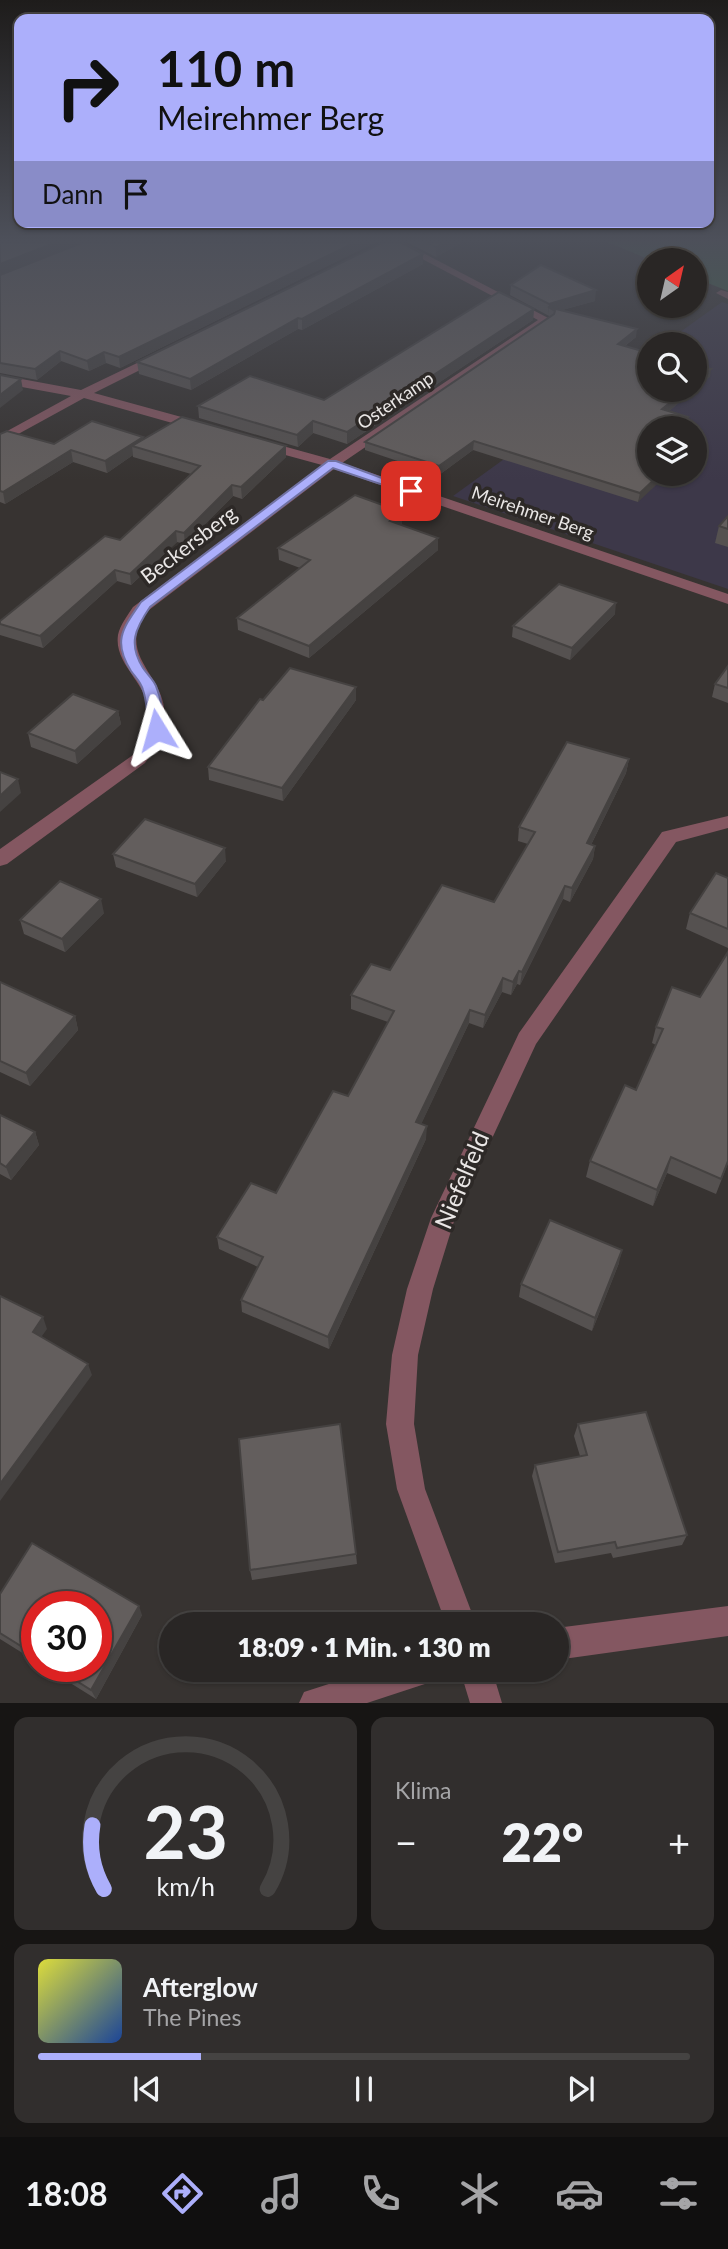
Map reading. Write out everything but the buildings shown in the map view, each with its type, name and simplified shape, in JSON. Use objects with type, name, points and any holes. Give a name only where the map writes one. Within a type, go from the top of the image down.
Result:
[{"type":"street","name":"Osterkamp","points":[[332,464],[544,321]]},
{"type":"street","points":[[0,440],[169,351]]},
{"type":"street","points":[[0,379],[83,394],[214,431]]},
{"type":"street","name":"Meirehmer Berg","points":[[253,442],[332,464],[728,599]]},
{"type":"street","name":"Beckersberg","points":[[0,859],[139,759],[147,749],[157,730],[155,702],[148,684],[136,668],[127,648],[126,638],[139,610],[332,464]]},
{"type":"street","name":"Niefelfeld","points":[[457,1612],[411,1489],[400,1424],[405,1355],[420,1289],[443,1218],[527,1039],[668,837],[728,822]]},
{"type":"street","points":[[569,1642],[728,1621]]},
{"type":"street","points":[[315,1703],[384,1682]]},
{"type":"street","points":[[480,1682],[486,1703]]},
{"type":"shaded area","points":[[695,321],[728,321],[728,589],[453,496],[637,363],[637,402],[707,402],[707,332],[680,332]]},
{"type":"route","points":[[157,730],[155,702],[127,648],[128,629],[139,610],[332,464],[411,491]]}]
